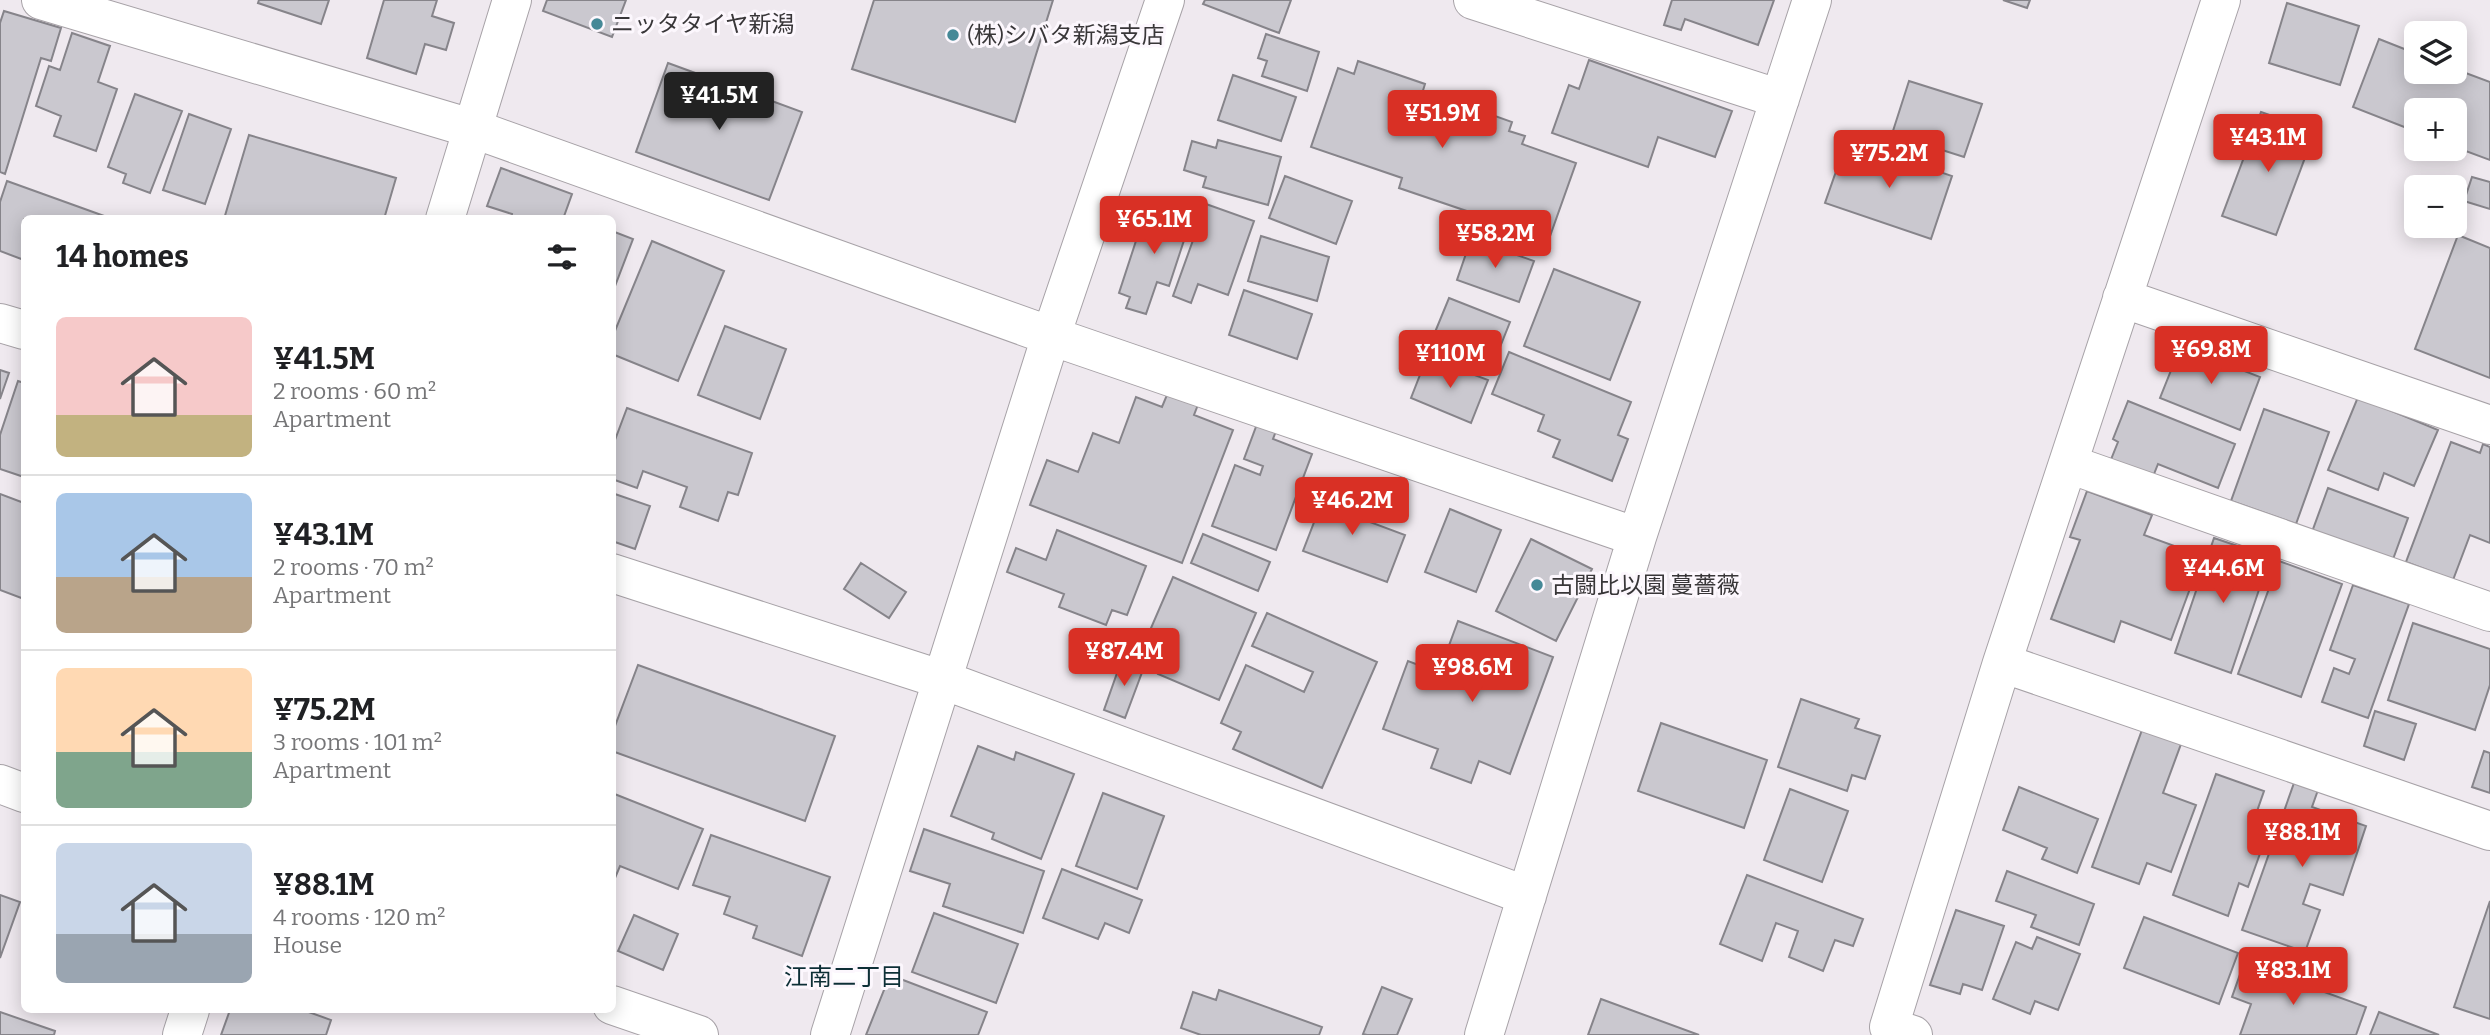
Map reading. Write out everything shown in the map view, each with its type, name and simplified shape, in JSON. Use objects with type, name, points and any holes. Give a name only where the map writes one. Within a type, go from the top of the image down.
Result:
[{"type":"street","points":[[41,0],[474,129],[1051,336],[1637,537]]},
{"type":"street","points":[[446,215],[512,0]]},
{"type":"street","points":[[830,1035],[1051,336],[1165,0]]},
{"type":"street","points":[[1473,0],[1780,99]]},
{"type":"street","points":[[1485,1035],[1637,537],[1812,0]]},
{"type":"street","points":[[1913,1035],[1889,1027],[2002,663],[2221,0]]},
{"type":"street","points":[[2122,298],[2490,425]]},
{"type":"street","points":[[0,323],[21,329]]},
{"type":"street","points":[[2069,464],[2490,612]]},
{"type":"street","points":[[616,574],[943,680],[1527,896]]},
{"type":"street","points":[[2002,663],[2490,831]]},
{"type":"street","points":[[0,784],[21,792]]},
{"type":"street","points":[[616,1006],[699,1035]]},
{"type":"street","points":[[182,1035],[189,1013]]},
{"type":"building","points":[[259,0],[329,0],[321,24],[258,3]]},
{"type":"building","points":[[384,0],[437,0],[432,16],[454,23],[446,50],[425,44],[416,74],[367,58]]},
{"type":"building","name":"ニッタタイヤ新潟","points":[[547,0],[626,0],[612,37],[543,11]]},
{"type":"building","name":"(株)シバタ新潟支店","points":[[874,0],[1053,0],[1015,122],[852,69]]},
{"type":"building","points":[[1205,0],[1291,0],[1279,33],[1203,4]]},
{"type":"building","points":[[1672,0],[1774,0],[1758,45],[1685,19],[1681,30],[1664,25]]},
{"type":"building","points":[[2003,0],[2030,0],[2027,8]]},
{"type":"building","points":[[2287,3],[2359,26],[2340,85],[2269,63]]},
{"type":"building","points":[[4,11],[61,28],[51,61],[41,58],[5,174],[0,172],[0,23]]},
{"type":"building","points":[[72,33],[110,46],[98,82],[117,89],[96,151],[54,136],[61,116],[36,106],[49,66],[60,70]]},
{"type":"building","points":[[1266,34],[1319,52],[1307,91],[1262,76],[1267,61],[1258,58]]},
{"type":"building","points":[[2379,39],[2404,49],[2404,84],[2467,84],[2467,73],[2490,82],[2490,160],[2467,151],[2467,98],[2404,98],[2404,127],[2353,107]]},
{"type":"building","points":[[1589,60],[1732,111],[1715,157],[1658,137],[1648,167],[1552,133],[1569,85],[1579,89]]},
{"type":"building","points":[[1358,61],[1425,84],[1421,97],[1443,104],[1445,98],[1512,122],[1509,131],[1525,136],[1522,144],[1576,163],[1549,239],[1399,188],[1402,178],[1311,147],[1338,68],[1354,74]]},
{"type":"building","points":[[668,63],[802,112],[769,200],[636,152]]},
{"type":"building","points":[[1233,75],[1296,97],[1281,141],[1218,120]]},
{"type":"building","points":[[1909,81],[1982,104],[1964,157],[1892,134]]},
{"type":"building","points":[[135,94],[182,111],[150,193],[123,183],[126,174],[108,167]]},
{"type":"building","points":[[2261,112],[2315,131],[2276,235],[2222,216]]},
{"type":"building","points":[[189,114],[231,129],[205,204],[163,190]]},
{"type":"building","points":[[249,135],[396,178],[385,215],[225,215]]},
{"type":"building","points":[[1218,140],[1281,157],[1268,205],[1203,187],[1206,177],[1184,170],[1192,141],[1216,148]]},
{"type":"building","points":[[1847,140],[1952,176],[1931,239],[1825,203]]},
{"type":"building","points":[[501,168],[572,194],[564,215],[512,215],[487,206]]},
{"type":"building","points":[[1285,176],[1352,201],[1336,244],[1269,218]]},
{"type":"building","points":[[2472,177],[2490,182],[2490,209],[2467,202]]},
{"type":"building","points":[[7,181],[101,215],[21,215],[21,259],[0,251],[0,202]]},
{"type":"building","points":[[1148,204],[1191,219],[1169,286],[1157,282],[1146,314],[1126,308],[1130,297],[1119,293]]},
{"type":"building","points":[[1206,204],[1254,221],[1228,295],[1198,284],[1191,303],[1173,296]]},
{"type":"building","points":[[616,233],[633,239],[616,284]]},
{"type":"building","points":[[1261,236],[1329,257],[1317,301],[1248,281]]},
{"type":"building","points":[[2457,238],[2465,238],[2490,248],[2490,378],[2415,349]]},
{"type":"building","points":[[1471,239],[1534,261],[1519,302],[1457,280]]},
{"type":"building","points":[[652,241],[724,271],[678,381],[616,356],[616,328]]},
{"type":"building","points":[[1554,269],[1640,302],[1610,380],[1524,346]]},
{"type":"building","points":[[1244,290],[1312,314],[1297,359],[1229,335]]},
{"type":"building","points":[[1449,298],[1510,322],[1494,362],[1433,337]]},
{"type":"building","points":[[725,326],[786,349],[760,419],[698,395]]},
{"type":"building","points":[[2210,343],[2239,354],[2234,367],[2260,377],[2240,430],[2160,398],[2180,348],[2204,358]]},
{"type":"building","points":[[1509,352],[1631,402],[1618,435],[1628,439],[1612,481],[1553,457],[1560,440],[1538,431],[1544,415],[1492,394]]},
{"type":"building","points":[[1427,357],[1488,380],[1471,423],[1411,398]]},
{"type":"building","points":[[0,370],[9,373],[0,399]]},
{"type":"building","points":[[18,381],[21,382],[21,476],[0,469],[0,435]]},
{"type":"building","points":[[1169,390],[1199,402],[1194,415],[1233,430],[1182,563],[1030,505],[1047,460],[1078,472],[1093,433],[1119,443],[1136,397],[1162,407]]},
{"type":"building","points":[[2358,397],[2438,430],[2414,486],[2384,473],[2378,490],[2328,470]]},
{"type":"building","points":[[2128,401],[2235,444],[2218,488],[2158,464],[2152,479],[2110,462],[2118,442],[2113,439]]},
{"type":"building","points":[[627,408],[752,453],[738,495],[728,492],[718,521],[680,507],[687,487],[643,471],[637,488],[616,480],[616,437]]},
{"type":"building","points":[[2264,409],[2329,432],[2296,524],[2231,501]]},
{"type":"building","points":[[1260,416],[1279,423],[1273,439],[1312,454],[1276,550],[1212,526],[1235,465],[1260,475],[1263,466],[1244,459]]},
{"type":"building","points":[[2451,442],[2480,453],[2483,444],[2490,447],[2490,543],[2470,535],[2453,580],[2406,562]]},
{"type":"building","points":[[1328,486],[1366,501],[1359,518],[1405,535],[1387,582],[1303,551]]},
{"type":"building","points":[[2328,488],[2408,518],[2392,562],[2312,532]]},
{"type":"building","points":[[2087,491],[2152,515],[2144,535],[2202,556],[2171,640],[2121,621],[2114,642],[2051,619],[2080,540],[2070,537]]},
{"type":"building","points":[[0,494],[21,502],[21,598],[0,590]]},
{"type":"building","points":[[616,494],[650,506],[635,549],[616,542]]},
{"type":"building","points":[[1450,509],[1501,530],[1476,592],[1425,572]]},
{"type":"building","points":[[1057,530],[1146,566],[1127,615],[1112,610],[1106,625],[1059,607],[1064,594],[1007,572],[1016,548],[1046,560]]},
{"type":"building","points":[[1203,534],[1270,562],[1258,591],[1191,563]]},
{"type":"building","points":[[2214,538],[2270,557],[2231,673],[2175,653]]},
{"type":"building","points":[[1531,539],[1592,569],[1556,641],[1496,611]]},
{"type":"building","points":[[2279,561],[2342,584],[2301,697],[2238,674]]},
{"type":"building","points":[[861,563],[906,592],[889,618],[844,589]]},
{"type":"building","points":[[1173,577],[1256,613],[1219,700],[1158,674],[1171,645],[1148,635]]},
{"type":"building","points":[[2353,585],[2409,604],[2368,718],[2322,702],[2334,668],[2349,674],[2355,659],[2330,650]]},
{"type":"building","points":[[1267,613],[1377,662],[1322,788],[1233,749],[1241,732],[1221,723],[1246,665],[1304,692],[1313,672],[1252,646]]},
{"type":"building","points":[[1458,621],[1553,657],[1510,774],[1479,761],[1471,783],[1431,768],[1438,749],[1383,729],[1408,661],[1474,686],[1483,665],[1447,651]]},
{"type":"building","points":[[2413,623],[2490,649],[2490,685],[2475,730],[2388,700]]},
{"type":"building","points":[[1122,659],[1144,667],[1125,718],[1104,710]]},
{"type":"building","points":[[638,665],[835,736],[805,821],[616,752],[616,723]]},
{"type":"building","points":[[1801,699],[1859,719],[1855,728],[1880,736],[1865,779],[1852,775],[1847,791],[1778,767]]},
{"type":"building","points":[[2375,711],[2416,724],[2404,760],[2364,746]]},
{"type":"building","points":[[1661,723],[1767,760],[1744,828],[1638,791]]},
{"type":"building","points":[[2142,730],[2181,744],[2163,793],[2196,805],[2171,872],[2147,863],[2139,884],[2092,867]]},
{"type":"building","points":[[978,746],[1014,760],[1016,752],[1074,774],[1041,859],[992,839],[994,833],[951,816]]},
{"type":"building","points":[[2484,751],[2490,753],[2490,793],[2472,787]]},
{"type":"building","points":[[2216,774],[2264,791],[2255,817],[2271,823],[2248,887],[2239,883],[2228,916],[2173,895]]},
{"type":"building","points":[[2294,783],[2318,790],[2312,807],[2366,826],[2343,895],[2310,884],[2303,904],[2320,910],[2305,952],[2242,930]]},
{"type":"building","points":[[2019,787],[2098,819],[2077,873],[2042,859],[2047,848],[2003,830]]},
{"type":"building","points":[[1790,789],[1848,811],[1822,882],[1764,860]]},
{"type":"building","points":[[1103,793],[1164,816],[1137,889],[1076,866]]},
{"type":"building","points":[[616,795],[703,829],[678,889],[620,866],[616,876]]},
{"type":"building","points":[[924,829],[1044,871],[1023,933],[943,906],[950,884],[910,871]]},
{"type":"building","points":[[711,835],[830,877],[802,956],[753,938],[757,926],[724,914],[730,897],[693,885]]},
{"type":"building","points":[[1062,869],[1142,900],[1129,933],[1105,923],[1098,939],[1043,918]]},
{"type":"building","points":[[2007,871],[2094,904],[2079,945],[2031,927],[2036,915],[1996,901]]},
{"type":"building","points":[[1747,875],[1863,919],[1853,946],[1835,940],[1823,971],[1789,957],[1798,931],[1776,923],[1762,961],[1720,944]]},
{"type":"building","points":[[0,895],[20,902],[0,958]]},
{"type":"building","points":[[2490,901],[2490,1019],[2454,1007]]},
{"type":"building","points":[[1956,910],[2004,926],[1982,990],[1963,984],[1960,994],[1930,985]]},
{"type":"building","points":[[934,913],[1018,944],[996,1003],[912,972]]},
{"type":"building","points":[[634,915],[678,934],[663,970],[618,951]]},
{"type":"building","points":[[2144,917],[2238,953],[2219,1004],[2124,968]]},
{"type":"building","points":[[2037,937],[2080,954],[2058,1010],[2035,1001],[2030,1014],[1993,999],[2016,942],[2032,949]]},
{"type":"building","points":[[2244,963],[2366,1007],[2356,1035],[2240,1035],[2251,1004],[2232,997]]},
{"type":"building","points":[[890,975],[987,1012],[978,1035],[866,1035]]},
{"type":"building","points":[[1382,987],[1412,999],[1397,1035],[1363,1034]]},
{"type":"building","points":[[1219,990],[1322,1027],[1319,1035],[1201,1035],[1181,1028],[1193,992],[1216,1000]]},
{"type":"building","points":[[1601,999],[1699,1035],[1588,1035]]},
{"type":"building","points":[[0,1012],[55,1031],[54,1035],[0,1035]]},
{"type":"building","points":[[2379,1012],[2439,1035],[2370,1035]]},
{"type":"building","points":[[229,1013],[311,1013],[331,1020],[326,1035],[221,1035]]},
{"type":"place","name":"ニッタタイヤ新潟","points":[[597,24]]},
{"type":"place","name":"(株)シバタ新潟支店","points":[[953,35]]},
{"type":"place","name":"古闘比以園 蔓薔薇","points":[[1537,585]]},
{"type":"district","name":"江南二丁目","points":[[844,977]]}]
